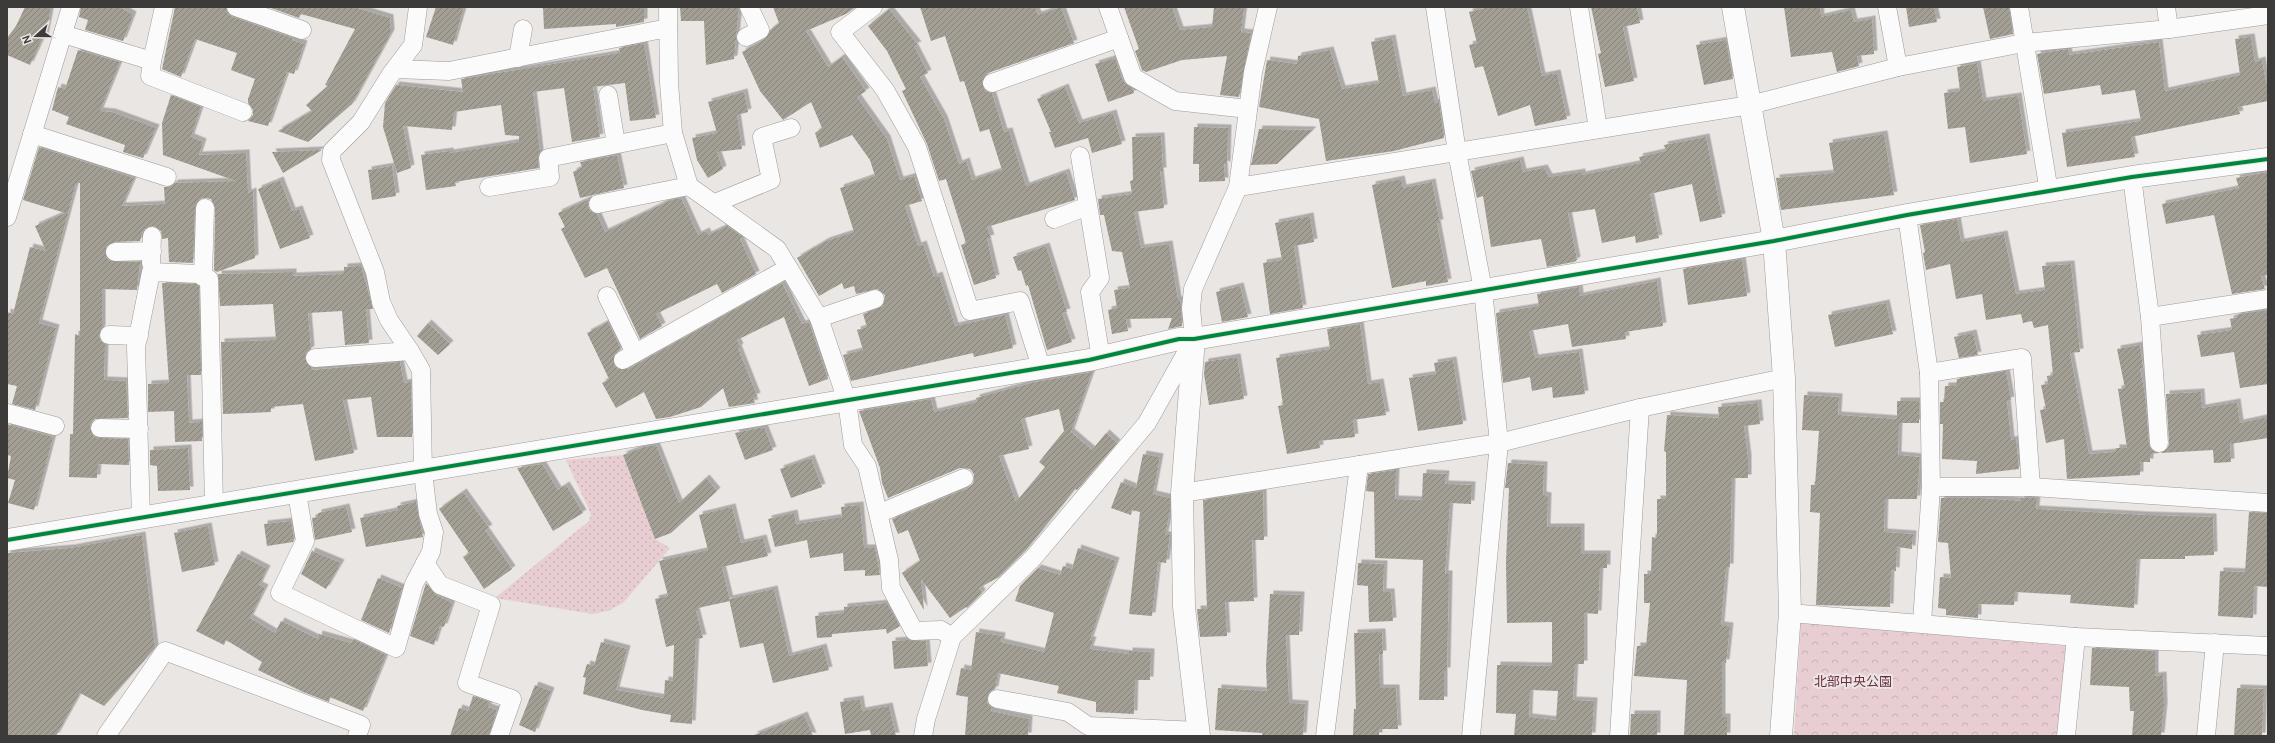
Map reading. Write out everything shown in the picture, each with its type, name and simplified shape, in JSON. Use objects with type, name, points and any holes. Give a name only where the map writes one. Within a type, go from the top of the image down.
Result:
[{"type":"street","points":[[7,217],[71,7]]},
{"type":"street","points":[[164,7],[150,76],[243,112]]},
{"type":"street","points":[[236,7],[259,11],[302,30]]},
{"type":"street","points":[[297,492],[305,541],[280,593],[396,648],[414,584],[431,552],[434,532],[428,514],[423,472],[421,370],[389,320],[381,302],[375,272],[331,160],[332,151],[361,122],[395,69],[413,45],[418,7]]},
{"type":"street","points":[[668,7],[669,83],[673,133],[690,186],[777,248],[819,318],[847,401],[853,445],[868,466],[880,513],[889,560],[891,588],[914,631],[941,630],[952,637]]},
{"type":"street","points":[[746,37],[760,30],[749,7]]},
{"type":"street","points":[[873,7],[840,32],[885,90],[917,147],[970,311],[1020,302],[1041,367]]},
{"type":"street","points":[[1108,7],[1133,76],[1175,101],[1248,109]]},
{"type":"street","points":[[997,699],[1068,712],[1088,726],[1199,733],[1184,607],[1182,493],[1194,339],[1191,308],[1193,289],[1238,187],[1254,72],[1268,7]]},
{"type":"street","points":[[1434,7],[1457,152],[1483,290],[1499,443],[1471,736]]},
{"type":"street","points":[[1579,7],[1598,129]]},
{"type":"street","points":[[1733,7],[1774,241],[1784,378],[1790,613],[1781,736]]},
{"type":"street","points":[[1887,7],[1898,67]]},
{"type":"street","points":[[2019,7],[2049,192]]},
{"type":"street","points":[[2166,7],[2169,29]]},
{"type":"street","points":[[1238,187],[1750,105],[1898,67],[2024,43],[2169,29],[2268,14]]},
{"type":"street","points":[[395,69],[449,71],[668,28]]},
{"type":"street","points":[[518,58],[522,29]]},
{"type":"street","points":[[63,34],[152,61]]},
{"type":"street","points":[[992,83],[1119,38]]},
{"type":"street","points":[[608,95],[616,144]]},
{"type":"street","points":[[715,203],[771,180],[762,137],[791,128]]},
{"type":"street","points":[[490,187],[550,177],[548,158],[673,133]]},
{"type":"street","points":[[32,134],[166,177]]},
{"type":"street","points":[[1080,156],[1100,278],[1090,292],[1101,358]]},
{"type":"street","points":[[7,540],[1101,358],[1179,339],[1194,339],[1774,241],[1907,215],[2132,177],[2268,159]]},
{"type":"street","points":[[2132,177],[2150,317],[2159,443]]},
{"type":"street","points":[[598,204],[690,186]]},
{"type":"street","points":[[1054,219],[1088,206]]},
{"type":"street","points":[[203,277],[205,208]]},
{"type":"street","points":[[1907,215],[1929,373],[1931,487],[1922,623]]},
{"type":"street","points":[[115,252],[152,243],[151,272],[136,347],[141,518]]},
{"type":"street","points":[[607,296],[629,357],[788,268]]},
{"type":"street","points":[[151,272],[199,274],[209,279],[214,506]]},
{"type":"street","points":[[819,318],[875,299]]},
{"type":"street","points":[[2150,317],[2268,299]]},
{"type":"street","points":[[108,335],[139,336]]},
{"type":"street","points":[[923,736],[926,719],[952,637],[1034,557],[1147,423],[1194,339]]},
{"type":"street","points":[[315,358],[410,351]]},
{"type":"street","points":[[1929,373],[2022,358],[2031,487]]},
{"type":"street","points":[[1182,493],[1499,443],[1640,408],[1784,378]]},
{"type":"street","points":[[1619,736],[1640,408]]},
{"type":"street","points":[[7,413],[56,426]]},
{"type":"street","points":[[100,428],[138,429]]},
{"type":"street","points":[[1325,736],[1359,465]]},
{"type":"street","points":[[880,513],[964,478]]},
{"type":"street","points":[[1931,487],[2031,487],[2268,503]]},
{"type":"street","points":[[425,563],[440,585],[491,605],[467,682],[512,699],[499,736]]},
{"type":"street","points":[[1790,613],[2076,637],[2268,646]]},
{"type":"street","points":[[2066,736],[2076,637]]},
{"type":"street","points":[[2206,736],[2215,643]]},
{"type":"street","points":[[106,736],[165,651],[361,725],[357,736]]},
{"type":"green space","points":[[623,455],[655,539],[670,548],[623,603],[608,611],[593,614],[495,598],[589,521],[591,514],[566,460]]},
{"type":"green space","name":"北部中央公園","points":[[1801,622],[2065,646],[2063,736],[1794,736]]},
{"type":"building","points":[[25,7],[51,7],[45,38],[43,37],[30,65],[7,55],[7,38],[16,26]]},
{"type":"building","points":[[81,7],[120,7],[133,15],[123,41],[85,30],[88,20],[79,17]]},
{"type":"building","points":[[175,7],[226,7],[228,14],[233,17],[293,38],[292,40],[304,44],[294,74],[287,72],[268,126],[248,121],[253,115],[253,110],[248,103],[248,99],[255,79],[231,70],[237,53],[195,39],[181,77],[162,69]]},
{"type":"building","points":[[268,7],[354,7],[390,18],[391,33],[352,104],[308,142],[278,131],[312,111],[306,105],[328,86],[325,85],[355,29],[301,14],[299,18]]},
{"type":"building","points":[[436,7],[464,7],[453,45],[426,37]]},
{"type":"building","points":[[543,7],[644,7],[644,22],[616,27],[616,24],[544,29]]},
{"type":"building","points":[[680,7],[739,7],[734,59],[706,65],[704,21],[681,21]]},
{"type":"building","points":[[773,7],[856,7],[846,14],[806,31],[828,67],[842,57],[866,91],[857,97],[887,139],[900,180],[914,176],[922,201],[905,206],[918,246],[923,244],[934,277],[939,275],[955,326],[1005,315],[1013,348],[974,357],[973,353],[851,381],[843,355],[863,350],[857,330],[867,327],[863,314],[883,306],[885,295],[877,289],[856,294],[854,286],[844,289],[842,283],[819,296],[797,258],[826,241],[854,232],[840,188],[875,176],[870,160],[852,135],[820,148],[815,133],[822,128],[811,102],[783,120],[760,91],[742,52],[765,39],[770,30],[779,23]]},
{"type":"building","points":[[920,7],[1035,7],[1038,15],[1061,7],[1074,43],[988,73],[982,81],[985,91],[992,93],[1004,132],[1009,131],[1026,186],[1066,172],[1075,200],[987,227],[991,238],[987,239],[996,278],[974,285],[961,245],[966,243],[946,179],[939,181],[927,144],[902,91],[906,89],[887,51],[868,26],[889,9],[918,45],[914,46],[928,73],[920,77],[944,119],[959,164],[966,161],[972,180],[1002,170],[989,129],[980,132],[964,81],[960,82],[945,36],[931,41]]},
{"type":"building","points":[[1124,7],[1172,7],[1180,30],[1212,27],[1214,7],[1244,7],[1241,32],[1251,33],[1239,97],[1220,95],[1227,56],[1182,60],[1146,72],[1142,70],[1135,51],[1139,49]]},
{"type":"building","points":[[1489,7],[1527,7],[1542,76],[1557,73],[1567,119],[1535,126],[1530,105],[1498,116],[1483,66],[1475,68],[1469,45],[1477,43],[1469,12]]},
{"type":"building","points":[[1591,7],[1637,7],[1640,23],[1623,27],[1634,81],[1605,87],[1598,54],[1601,53]]},
{"type":"building","points":[[1784,7],[1820,7],[1821,17],[1851,10],[1854,22],[1872,19],[1874,54],[1857,56],[1859,66],[1837,72],[1832,52],[1791,57]]},
{"type":"building","points":[[1906,7],[1934,7],[1937,22],[1909,27]]},
{"type":"building","points":[[1983,7],[2009,7],[2013,34],[1990,39]]},
{"type":"building","points":[[2251,37],[2255,62],[2262,60],[2266,83],[2268,83],[2268,101],[2238,107],[2240,114],[2131,137],[2135,157],[2067,167],[2062,133],[2141,121],[2135,90],[2102,95],[2100,85],[2044,94],[2037,54],[2068,49],[2069,55],[2159,42],[2165,91],[2240,75],[2235,39]]},
{"type":"building","points":[[1392,38],[1403,96],[1432,90],[1435,103],[1439,102],[1444,138],[1394,151],[1326,161],[1319,119],[1259,107],[1267,60],[1297,64],[1298,56],[1330,50],[1342,89],[1379,83],[1371,42]]},
{"type":"building","points":[[1726,40],[1733,79],[1704,85],[1696,45]]},
{"type":"building","points":[[644,43],[656,118],[630,121],[625,83],[593,87],[600,137],[572,142],[564,88],[533,92],[540,152],[538,159],[539,168],[455,182],[456,186],[426,190],[421,155],[450,151],[450,153],[519,142],[519,136],[505,135],[501,105],[454,112],[452,130],[403,126],[411,168],[397,173],[383,127],[385,103],[396,85],[463,92],[461,79],[620,53],[619,48]]},
{"type":"building","points":[[78,50],[120,62],[100,111],[112,112],[156,128],[143,158],[123,152],[125,145],[66,124],[69,117],[52,110],[58,87],[65,89]]},
{"type":"building","points":[[1115,58],[1123,81],[1133,89],[1134,93],[1108,102],[1095,64]]},
{"type":"building","points":[[1977,63],[1983,101],[2018,96],[2027,154],[1970,163],[1965,127],[1948,129],[1944,93],[1960,91],[1957,67]]},
{"type":"building","points":[[1065,87],[1079,123],[1113,113],[1122,144],[1092,153],[1088,138],[1055,148],[1049,132],[1051,132],[1037,99]]},
{"type":"building","points":[[744,92],[748,112],[737,115],[742,149],[717,152],[723,169],[708,178],[697,160],[692,138],[717,133],[708,102]]},
{"type":"building","points":[[171,95],[201,107],[191,137],[203,142],[199,155],[246,153],[248,193],[253,191],[255,258],[217,272],[214,270],[215,208],[211,199],[206,198],[200,199],[195,207],[193,263],[169,262],[168,238],[162,239],[161,231],[153,226],[143,230],[140,241],[115,242],[106,247],[106,257],[110,261],[140,262],[137,290],[102,289],[102,328],[99,335],[100,340],[105,344],[104,380],[126,381],[128,418],[95,419],[91,422],[90,428],[94,437],[128,439],[129,465],[98,464],[97,478],[69,477],[70,434],[73,434],[75,334],[80,336],[80,183],[76,183],[39,323],[56,328],[35,410],[12,404],[17,386],[7,384],[7,312],[13,314],[30,247],[46,251],[35,226],[65,213],[23,200],[39,147],[134,178],[122,206],[165,204],[164,187],[170,187],[175,183],[236,181],[163,155],[162,123]]},
{"type":"building","points":[[1194,127],[1228,128],[1227,165],[1224,164],[1225,181],[1199,182],[1199,164],[1193,164]]},
{"type":"building","points":[[1259,129],[1313,130],[1277,164],[1251,165]]},
{"type":"building","points":[[1884,134],[1894,195],[1781,210],[1776,178],[1834,173],[1829,143]]},
{"type":"building","points":[[1161,136],[1163,171],[1160,171],[1164,208],[1134,212],[1141,248],[1169,244],[1178,300],[1180,300],[1181,304],[1182,326],[1168,329],[1172,318],[1126,319],[1128,331],[1112,334],[1108,310],[1117,308],[1114,290],[1130,288],[1122,252],[1112,251],[1104,215],[1100,215],[1098,199],[1132,194],[1130,181],[1133,180],[1132,137]]},
{"type":"building","points":[[1706,137],[1722,217],[1700,222],[1692,184],[1650,194],[1659,238],[1636,243],[1635,236],[1602,243],[1595,209],[1568,213],[1577,260],[1574,262],[1547,267],[1541,239],[1491,247],[1483,196],[1477,198],[1471,171],[1520,160],[1523,172],[1544,168],[1549,177],[1582,172],[1582,175],[1641,163],[1639,157],[1666,151],[1664,145]]},
{"type":"building","points":[[322,150],[283,173],[272,152]]},
{"type":"building","points":[[617,155],[624,188],[580,198],[573,172],[582,167],[580,162]]},
{"type":"building","points":[[392,166],[396,196],[372,200],[368,170]]},
{"type":"building","points":[[2268,172],[2268,275],[2261,276],[2265,289],[2232,294],[2214,215],[2166,224],[2162,204],[2239,188],[2236,178]]},
{"type":"building","points":[[1401,179],[1403,188],[1432,182],[1440,223],[1437,223],[1448,282],[1426,286],[1426,281],[1392,288],[1372,185]]},
{"type":"building","points":[[280,180],[292,211],[299,209],[310,238],[280,249],[258,189]]},
{"type":"building","points":[[681,198],[698,235],[706,231],[708,235],[727,226],[743,237],[740,239],[756,274],[722,293],[717,284],[656,314],[662,326],[640,339],[607,268],[585,278],[561,229],[565,227],[558,213],[589,199],[588,206],[590,211],[597,214],[605,232],[671,200]]},
{"type":"building","points":[[1310,216],[1314,242],[1294,246],[1303,308],[1270,314],[1263,263],[1282,260],[1275,223]]},
{"type":"building","points":[[1957,219],[1961,242],[2004,234],[2016,294],[2045,290],[2042,266],[2071,264],[2080,352],[2070,353],[2089,454],[2116,452],[2116,448],[2127,448],[2118,389],[2125,388],[2117,349],[2140,345],[2143,368],[2140,368],[2145,395],[2149,444],[2151,449],[2159,453],[2150,454],[2150,462],[2140,462],[2140,475],[2067,479],[2064,439],[2046,443],[2040,410],[2046,409],[2041,385],[2048,384],[2047,376],[2053,375],[2048,325],[2034,328],[2032,321],[2023,323],[2021,314],[1986,320],[1982,294],[1956,299],[1950,264],[1926,270],[1923,253],[1925,252],[1920,225]]},
{"type":"building","points":[[1046,246],[1067,312],[1062,313],[1072,342],[1047,350],[1028,285],[1026,286],[1021,270],[1018,271],[1013,257]]},
{"type":"building","points":[[1742,259],[1747,296],[1688,305],[1683,269]]},
{"type":"building","points":[[361,266],[373,309],[366,309],[369,343],[345,345],[342,311],[308,313],[311,349],[306,353],[305,359],[313,370],[400,362],[404,383],[411,382],[412,437],[377,437],[371,397],[343,400],[354,453],[315,461],[303,404],[271,407],[271,412],[223,414],[221,342],[276,340],[273,304],[220,306],[218,274],[293,272],[293,276],[344,274],[344,267]]},
{"type":"building","points":[[1657,281],[1663,326],[1625,332],[1626,339],[1572,347],[1568,324],[1529,331],[1535,358],[1579,352],[1585,394],[1553,398],[1552,387],[1532,391],[1530,377],[1503,383],[1496,313],[1539,306],[1537,294],[1579,287],[1580,296]]},
{"type":"building","points":[[162,283],[196,284],[199,286],[201,375],[187,375],[189,423],[202,422],[202,441],[175,442],[174,411],[148,412],[148,384],[169,383]]},
{"type":"building","points":[[782,283],[802,324],[809,322],[828,379],[809,386],[784,317],[737,340],[740,347],[738,348],[757,396],[753,398],[755,403],[729,407],[723,388],[701,407],[670,417],[656,419],[644,392],[616,408],[602,383],[609,379],[587,333],[608,322],[621,349],[614,355],[614,365],[618,369],[628,369]]},
{"type":"building","points":[[1240,286],[1248,317],[1222,322],[1216,292]]},
{"type":"building","points":[[1886,303],[1893,334],[1835,347],[1828,315]]},
{"type":"building","points":[[2268,310],[2268,384],[2240,388],[2234,352],[2201,357],[2197,335],[2232,330],[2230,319],[2238,317],[2238,314]]},
{"type":"building","points":[[428,323],[450,344],[438,355],[417,336]]},
{"type":"building","points":[[1360,324],[1368,384],[1380,382],[1386,415],[1353,420],[1355,437],[1319,441],[1320,448],[1287,454],[1278,406],[1283,405],[1276,358],[1330,349],[1327,329]]},
{"type":"building","points":[[1973,333],[1978,355],[1959,358],[1954,337]]},
{"type":"building","points":[[1237,357],[1244,399],[1209,405],[1204,374],[1205,362]]},
{"type":"building","points":[[1453,360],[1463,424],[1418,431],[1409,378],[1436,374],[1434,363]]},
{"type":"building","points":[[2006,371],[2011,400],[2007,401],[2011,440],[2016,439],[2019,469],[1976,474],[1977,461],[1942,459],[1943,424],[1940,424],[1940,402],[1944,402],[1945,386],[1956,386],[1957,379]]},
{"type":"building","points":[[1092,372],[1071,432],[1092,450],[1106,433],[1117,443],[1077,490],[1075,489],[1026,550],[999,577],[979,588],[982,593],[967,608],[966,607],[950,618],[921,579],[924,610],[902,573],[920,561],[908,530],[898,534],[892,519],[968,488],[973,484],[974,474],[970,469],[960,468],[888,498],[882,483],[880,468],[859,411],[931,399],[934,412],[977,402],[976,398],[1035,382]],"holes":[[[1059,409],[1064,431],[1039,462],[1045,467],[1016,502],[999,456],[1029,449],[1021,419]]]},
{"type":"building","points":[[2201,392],[2202,408],[2237,402],[2240,423],[2268,417],[2268,438],[2230,444],[2231,462],[2214,463],[2213,450],[2161,453],[2168,448],[2169,443],[2166,394]]},
{"type":"building","points":[[1804,395],[1839,397],[1838,415],[1897,419],[1897,401],[1919,401],[1919,423],[1899,423],[1898,455],[1920,457],[1917,499],[1885,499],[1884,532],[1913,534],[1912,549],[1897,547],[1896,571],[1891,570],[1890,607],[1816,605],[1820,513],[1810,512],[1811,485],[1815,485],[1819,431],[1802,430]]},
{"type":"building","points":[[1758,403],[1760,424],[1744,426],[1748,459],[1748,478],[1732,478],[1730,567],[1726,567],[1721,625],[1730,626],[1726,663],[1722,662],[1722,717],[1727,717],[1727,736],[1684,736],[1687,680],[1634,676],[1637,646],[1646,646],[1650,603],[1644,603],[1644,574],[1651,574],[1652,537],[1657,538],[1657,499],[1666,499],[1666,452],[1664,451],[1667,415],[1719,418],[1718,407]]},
{"type":"building","points":[[7,424],[53,437],[34,510],[8,503],[15,480],[7,478],[11,456],[7,455]]},
{"type":"building","points":[[764,427],[773,450],[745,460],[735,433]]},
{"type":"building","points":[[656,445],[679,503],[706,478],[717,491],[671,533],[655,539],[623,455],[644,447]]},
{"type":"building","points":[[188,448],[190,490],[158,491],[157,466],[150,465],[150,450]]},
{"type":"building","points":[[1143,454],[1160,457],[1153,494],[1170,498],[1170,511],[1165,535],[1170,535],[1166,563],[1158,562],[1152,616],[1129,614],[1140,512],[1132,510],[1131,515],[1111,508],[1121,482],[1136,488]]},
{"type":"building","points":[[811,458],[822,487],[791,498],[780,469]]},
{"type":"building","points":[[1508,463],[1544,465],[1543,495],[1548,496],[1547,527],[1581,527],[1581,554],[1607,554],[1607,568],[1600,568],[1598,614],[1584,613],[1584,664],[1575,664],[1573,700],[1594,701],[1592,736],[1514,736],[1516,714],[1496,713],[1497,665],[1552,666],[1552,622],[1507,623],[1506,562],[1509,488],[1505,488]],"holes":[[[1530,690],[1558,691],[1556,720],[1529,717]]]},
{"type":"building","points":[[542,464],[558,490],[566,485],[583,513],[553,531],[517,468]]},
{"type":"building","points":[[1396,470],[1395,499],[1422,500],[1423,473],[1446,474],[1445,484],[1472,485],[1471,504],[1450,503],[1445,574],[1449,574],[1447,671],[1444,671],[1444,700],[1419,700],[1423,560],[1375,558],[1374,492],[1366,491],[1368,474]]},
{"type":"building","points":[[1263,491],[1264,540],[1252,540],[1254,601],[1225,602],[1227,636],[1200,637],[1197,609],[1207,609],[1203,500]]},
{"type":"building","points":[[463,492],[489,528],[485,530],[512,569],[484,589],[463,557],[469,553],[439,509]]},
{"type":"building","points":[[1941,498],[1980,498],[2021,501],[2021,498],[2037,498],[2036,509],[2213,517],[2214,555],[2185,556],[2185,559],[2137,559],[2134,608],[2070,603],[2071,595],[2015,592],[2014,605],[1978,604],[1978,618],[1946,615],[1946,609],[1938,608],[1940,577],[1951,578],[1948,543],[1938,542]]},
{"type":"building","points":[[416,502],[423,537],[366,547],[360,518],[398,510],[397,506]]},
{"type":"building","points":[[860,505],[864,548],[875,548],[880,575],[865,576],[865,570],[844,571],[843,553],[810,558],[807,540],[775,547],[768,519],[794,513],[796,524],[842,517],[841,507]]},
{"type":"building","points":[[346,507],[352,532],[315,540],[312,518],[318,517],[318,513]]},
{"type":"building","points":[[732,507],[741,543],[763,538],[768,556],[722,567],[730,601],[698,608],[699,610],[696,611],[703,638],[696,639],[692,724],[670,722],[671,715],[642,710],[583,694],[586,678],[583,677],[587,664],[594,666],[601,642],[627,649],[616,690],[664,698],[665,680],[673,681],[674,645],[666,647],[655,599],[668,596],[659,561],[708,550],[699,515]]},
{"type":"building","points":[[2249,512],[2268,513],[2268,587],[2254,586],[2253,618],[2218,616],[2220,571],[2245,572]]},
{"type":"building","points":[[291,521],[294,539],[293,542],[267,546],[264,524]]},
{"type":"building","points":[[208,526],[215,565],[182,572],[174,533]]},
{"type":"building","points":[[142,535],[155,648],[104,706],[80,693],[56,736],[7,736],[7,553],[71,548]]},
{"type":"building","points":[[1078,548],[1116,561],[1090,640],[1093,640],[1090,649],[1129,654],[1129,651],[1151,652],[1150,680],[1135,680],[1134,714],[1096,712],[1096,702],[1057,693],[1059,686],[998,673],[995,689],[989,693],[987,703],[992,708],[991,711],[1029,719],[1028,736],[965,736],[968,697],[956,695],[961,668],[971,670],[976,632],[1002,636],[1001,642],[1044,652],[1054,613],[1015,601],[1020,586],[1038,568],[1060,575],[1063,566],[1072,569]]},
{"type":"building","points":[[312,551],[341,563],[326,589],[301,574]]},
{"type":"building","points":[[238,554],[267,569],[259,585],[265,588],[250,618],[275,633],[281,621],[318,639],[319,634],[351,643],[353,639],[386,655],[363,711],[330,697],[329,702],[303,692],[258,670],[262,662],[226,640],[224,645],[196,631]]},
{"type":"building","points":[[1358,563],[1384,564],[1383,592],[1391,592],[1393,621],[1369,622],[1368,586],[1357,585]]},
{"type":"building","points":[[378,578],[402,588],[389,633],[361,620]]},
{"type":"building","points":[[426,583],[436,595],[452,603],[444,627],[440,626],[434,645],[410,636]]},
{"type":"building","points":[[774,589],[789,656],[823,647],[829,670],[773,683],[763,643],[740,648],[729,599]]},
{"type":"building","points":[[1270,594],[1301,595],[1299,635],[1286,635],[1289,703],[1305,704],[1303,736],[1262,736],[1262,733],[1215,730],[1218,688],[1267,691],[1266,666]]},
{"type":"building","points":[[887,603],[900,626],[887,634],[886,629],[832,634],[832,637],[817,638],[815,616],[844,613],[844,607]]},
{"type":"building","points":[[1382,632],[1383,654],[1379,654],[1380,688],[1396,688],[1398,729],[1379,729],[1379,736],[1353,736],[1354,709],[1356,709],[1354,633]]},
{"type":"building","points":[[892,641],[926,641],[928,666],[894,669]]},
{"type":"building","points":[[2092,648],[2155,651],[2155,676],[2163,675],[2164,706],[2161,736],[2132,736],[2134,711],[2130,711],[2129,687],[2090,685]]},
{"type":"building","points":[[535,685],[551,691],[535,732],[519,725]]},
{"type":"building","points":[[2237,688],[2264,689],[2262,736],[2234,736]]},
{"type":"building","points":[[473,696],[490,702],[488,707],[497,710],[489,736],[450,736],[459,708],[468,711]]},
{"type":"building","points":[[860,699],[862,711],[889,706],[896,736],[871,736],[870,730],[845,734],[840,702]]},
{"type":"building","points":[[1631,714],[1657,714],[1657,736],[1630,736]]},
{"type":"building","points":[[804,715],[813,736],[754,736],[754,735]]},
{"type":"cycle path","points":[[7,540],[1089,360],[1179,339],[1194,339],[1774,241],[1907,215],[2132,177],[2268,159]]}]
